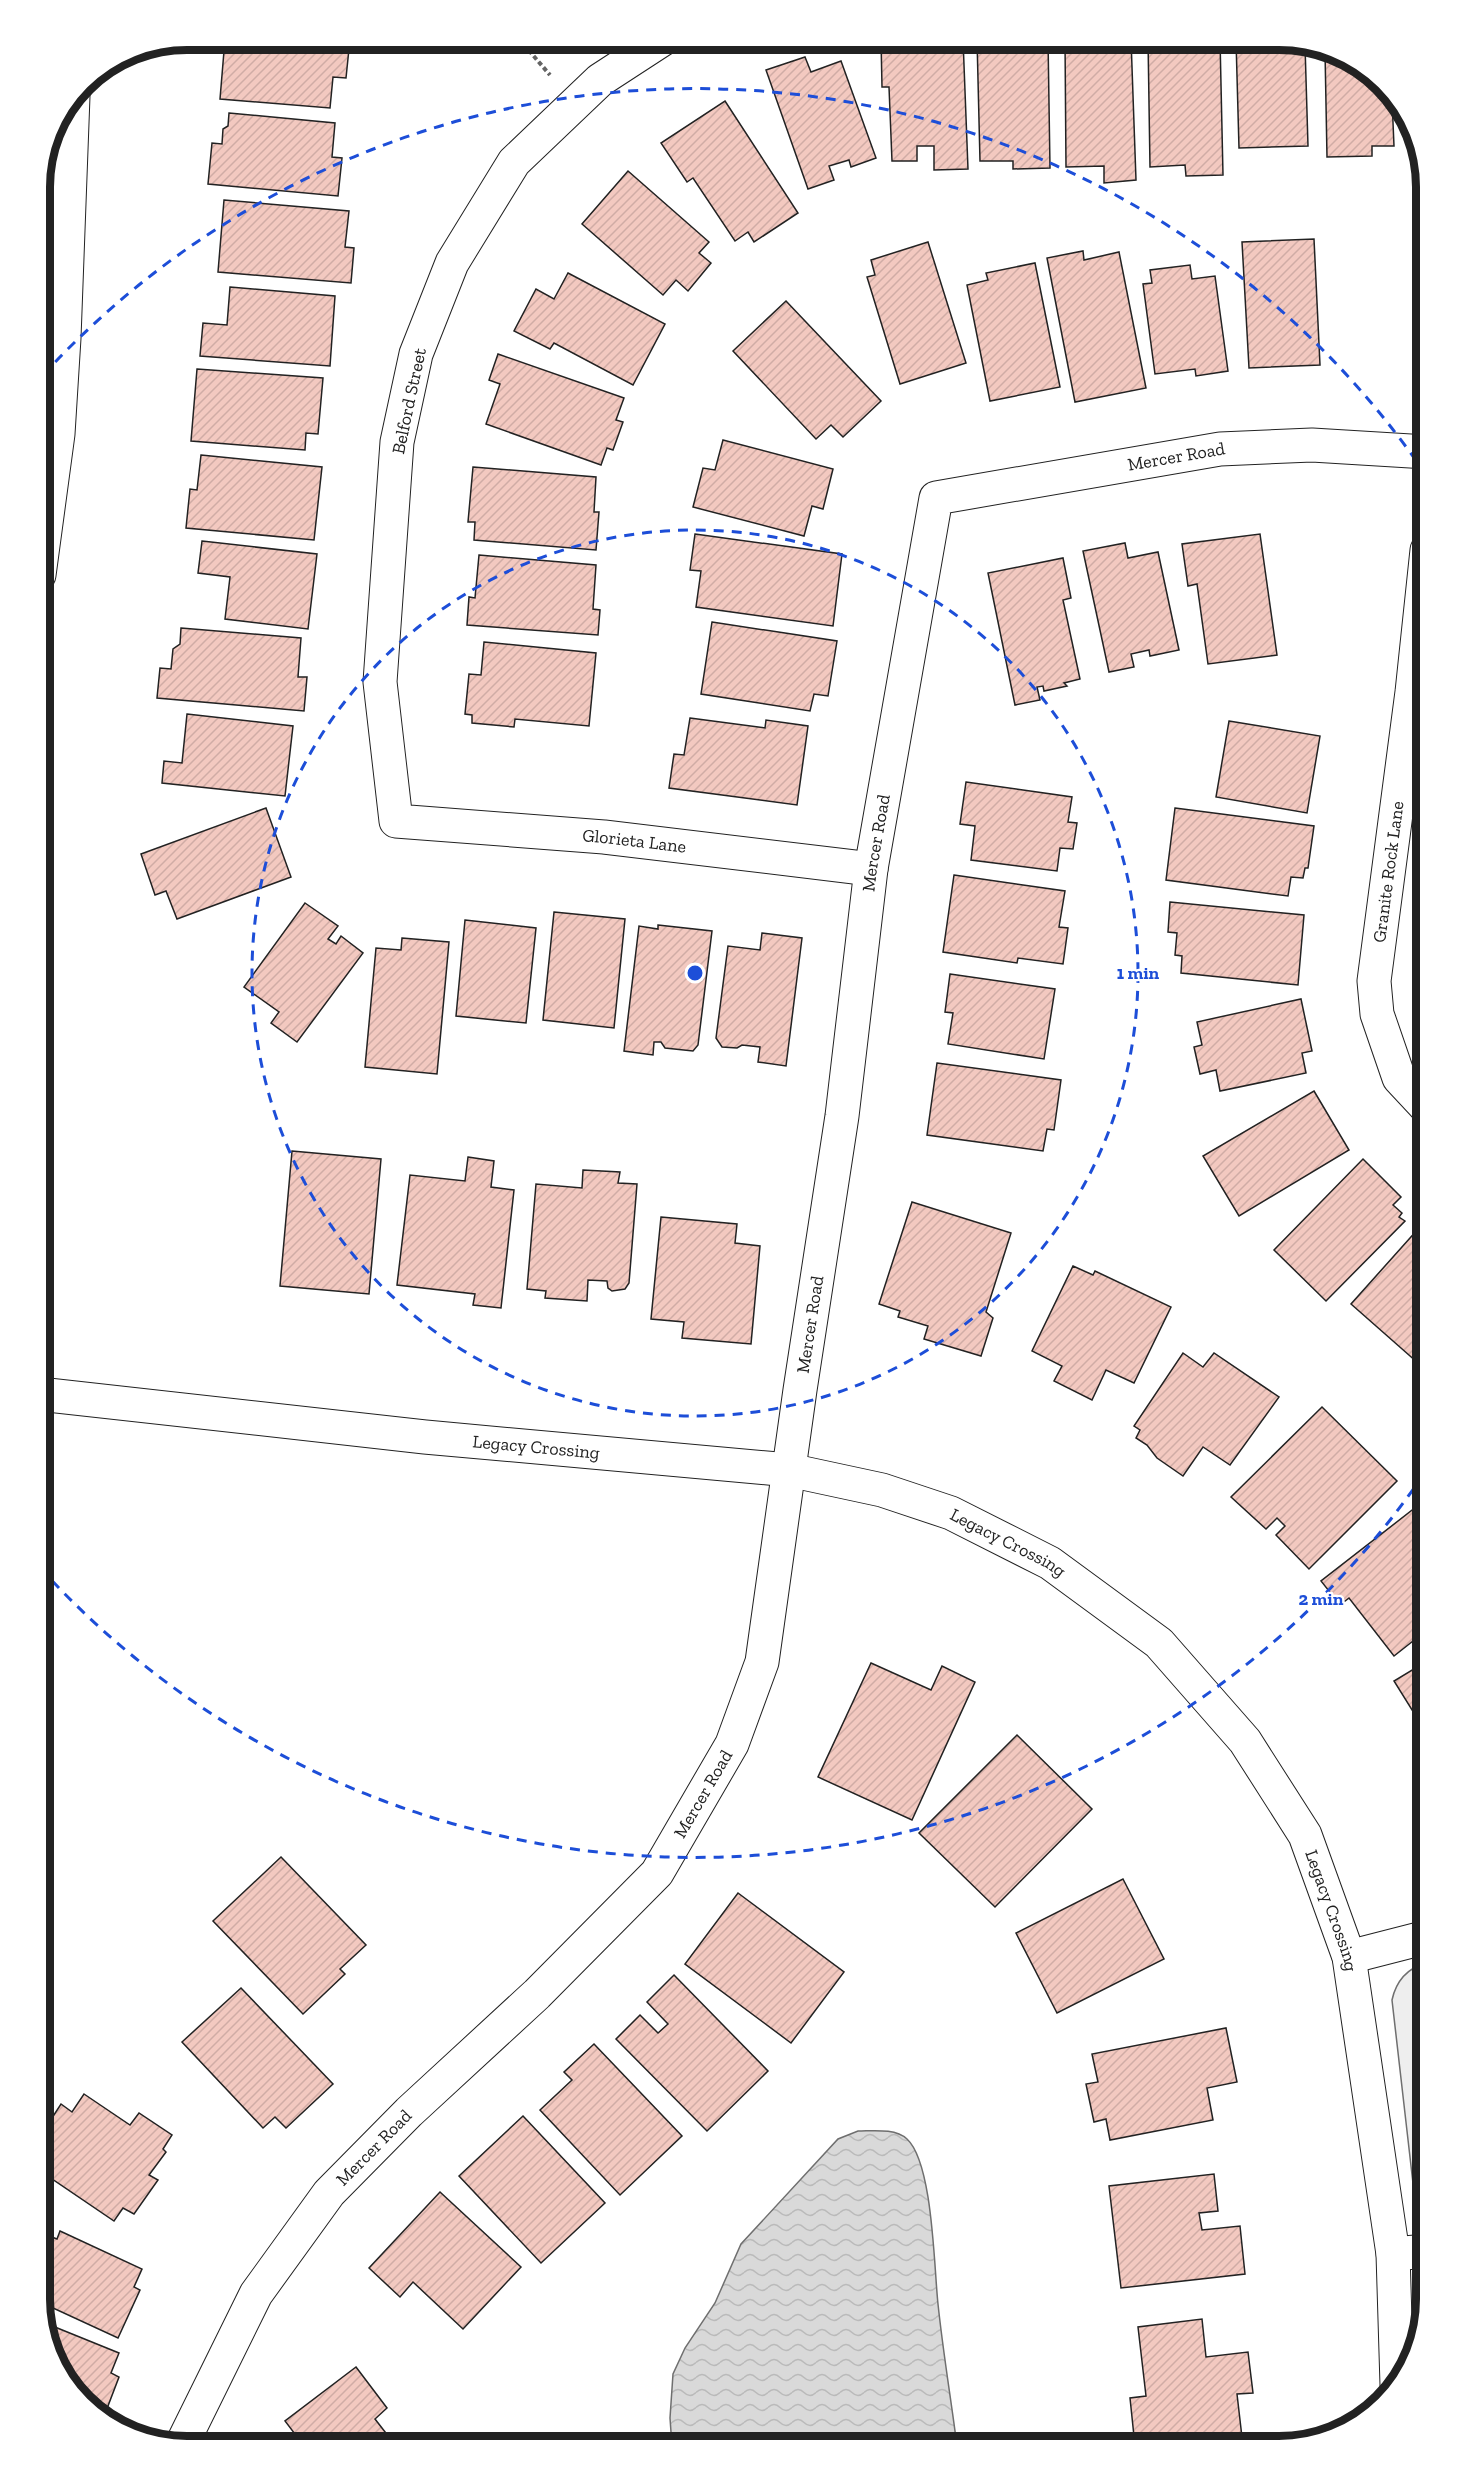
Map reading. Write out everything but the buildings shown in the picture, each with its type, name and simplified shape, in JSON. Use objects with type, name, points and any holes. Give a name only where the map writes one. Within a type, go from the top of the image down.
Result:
[{"type":"street","name":"Belford Street","points":[[396,821],[380,682],[397,442],[416,354],[452,263],[514,162],[600,80],[646,50]]},
{"type":"street","points":[[50,492],[59,424],[72,111]]},
{"type":"street","name":"Mercer Road","points":[[186,2435],[256,2294],[329,2193],[409,2112],[537,1994],[657,1873],[732,1744],[762,1662],[842,1116],[871,869],[936,498],[1220,449],[1312,445],[1416,451]]},
{"type":"street","name":"Granite Rock Lane","points":[[1416,654],[1374,981],[1377,1014],[1400,1078],[1416,1096]]},
{"type":"street","name":"Glorieta Lane","points":[[396,821],[604,837],[871,869]]},
{"type":"street","name":"Legacy Crossing","points":[[50,1395],[424,1437],[789,1470],[882,1490],[951,1513],[1050,1563],[1159,1643],[1245,1741],[1305,1835],[1349,1957],[1393,2254],[1397,2369]]},
{"type":"street","points":[[1349,1957],[1416,1939]]},
{"type":"street","points":[[1393,2254],[1416,2252]]},
{"type":"path","points":[[528,50],[550,75]]},
{"type":"shaded area","points":[[1416,1967],[1416,2195],[1392,2000],[1400,1981]]},
{"type":"water","points":[[858,2131],[896,2133],[907,2139],[916,2152],[931,2217],[940,2322],[956,2436],[671,2435],[673,2374],[685,2348],[715,2303],[741,2244],[838,2139]]}]
